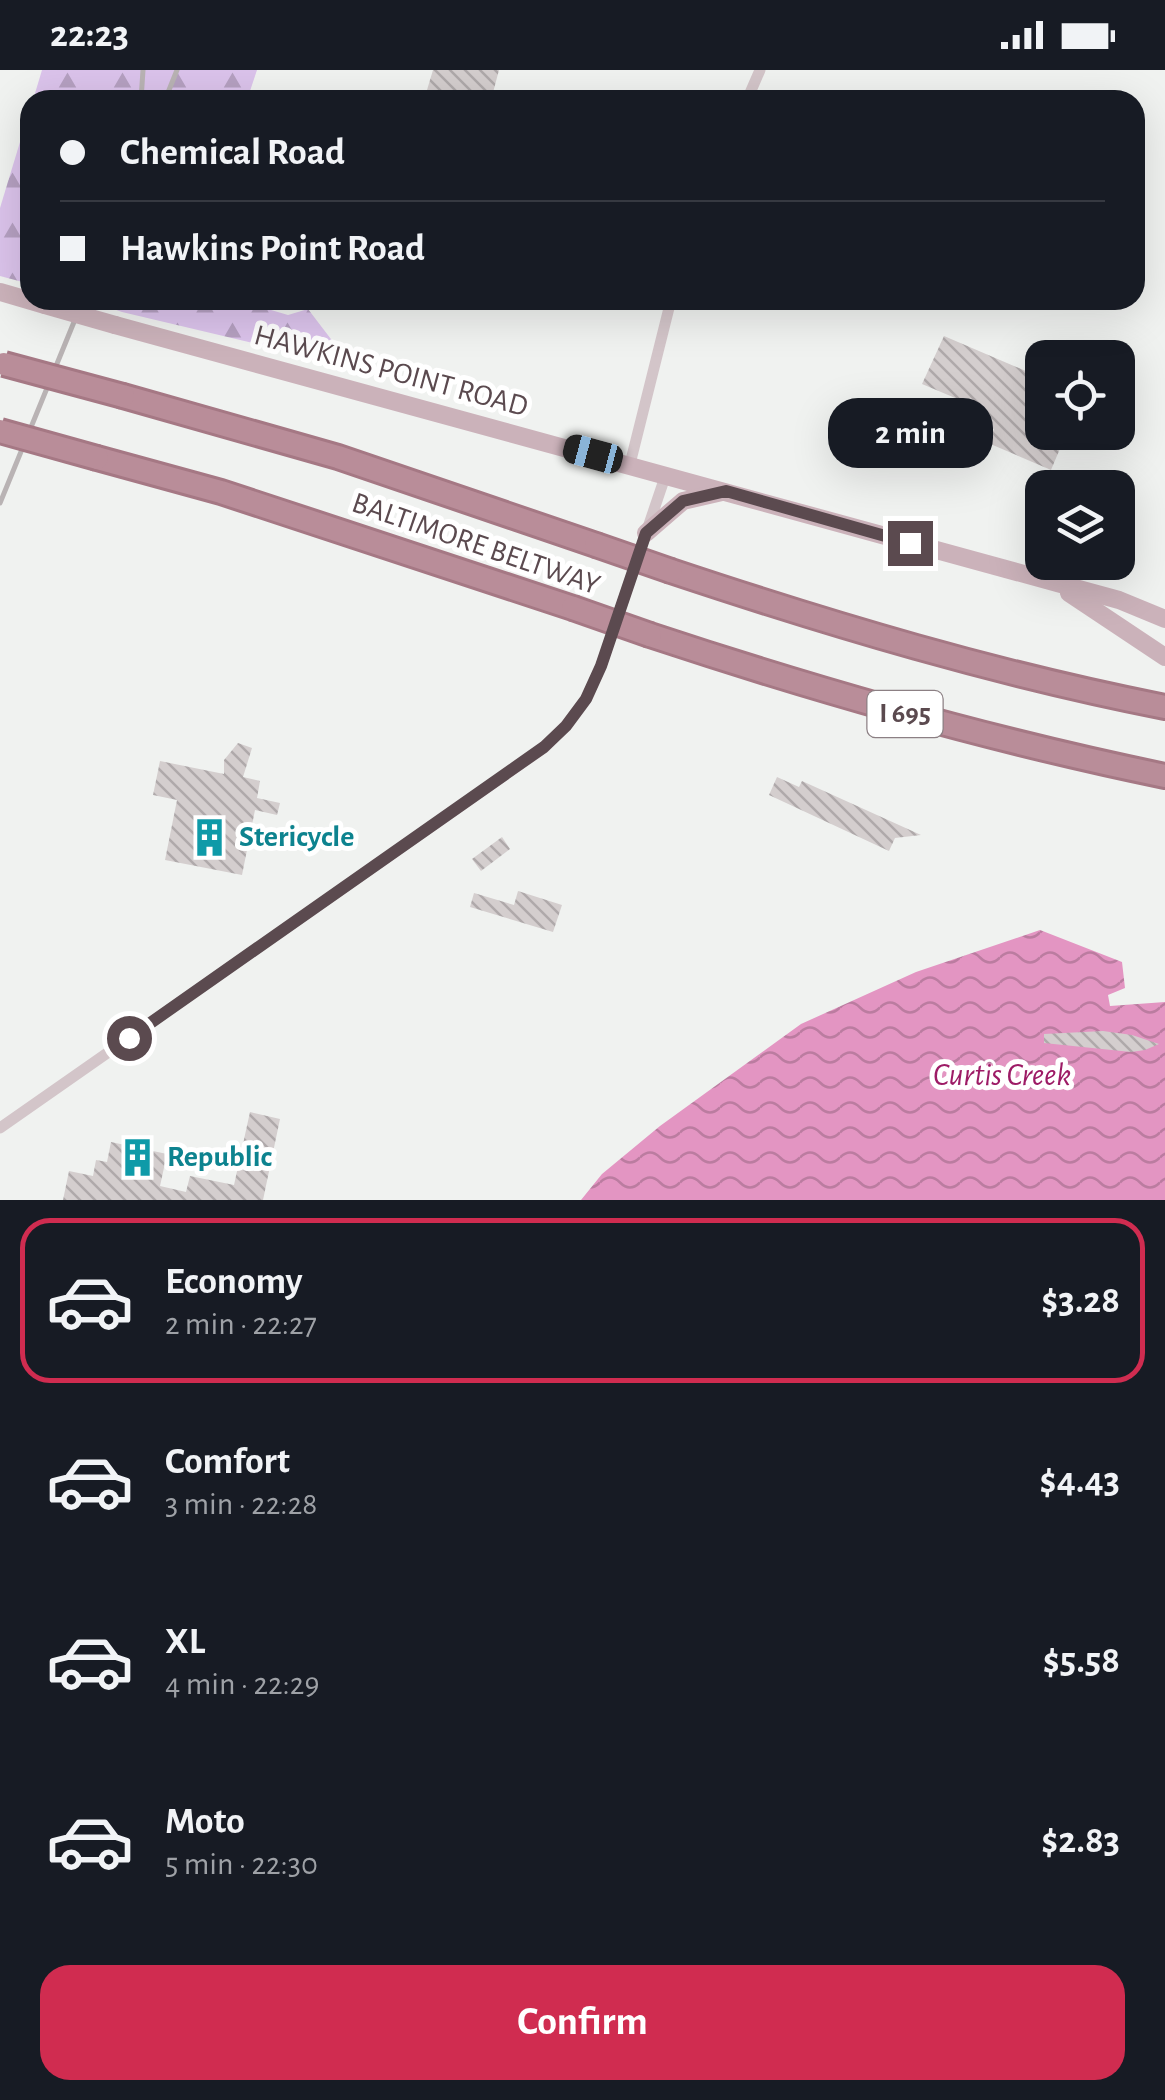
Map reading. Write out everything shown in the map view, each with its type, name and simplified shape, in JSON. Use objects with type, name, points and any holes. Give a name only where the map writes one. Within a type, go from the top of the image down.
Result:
[{"type":"highway","name":"BALTIMORE BELTWAY","points":[[2,363],[338,457],[671,571],[901,643],[1111,697],[1165,707]]},
{"type":"highway","name":"BALTIMORE BELTWAY","points":[[0,431],[238,497],[884,709],[1005,741],[1165,776]]},
{"type":"main road","name":"HAWKINS POINT ROAD","points":[[64,310],[1118,600],[1165,619]]},
{"type":"main road","points":[[646,533],[683,501],[726,491]]},
{"type":"main road","points":[[1056,584],[1165,657]]},
{"type":"street","points":[[630,464],[668,310]]},
{"type":"street","points":[[0,1128],[544,747],[566,726],[586,699],[601,666],[666,474]]},
{"type":"green space","points":[[42,70],[257,70],[250,90],[36,90]]},
{"type":"green space","points":[[20,142],[20,281],[0,276],[0,208]]},
{"type":"green space","points":[[116,310],[271,310],[288,315],[309,310],[337,347],[358,361],[357,372],[261,345]]},
{"type":"water","name":"Curtis Creek","points":[[1040,930],[1122,962],[1125,988],[1108,995],[1110,1006],[1165,1002],[1165,1200],[581,1200],[602,1174],[660,1126],[801,1024],[916,972]]},
{"type":"building","points":[[433,70],[499,70],[494,90],[427,90]]},
{"type":"building","points":[[944,336],[1025,371],[1025,450],[1059,450],[1051,470],[988,443],[994,429],[955,413],[960,400],[922,384]]},
{"type":"building","name":"Stericycle","points":[[238,743],[252,748],[243,777],[260,781],[257,798],[280,803],[277,815],[255,810],[242,875],[165,860],[177,800],[153,795],[160,761],[224,774],[224,760]]},
{"type":"building","points":[[777,777],[799,787],[802,781],[921,835],[895,838],[889,851],[769,795]]},
{"type":"building","points":[[502,837],[510,849],[481,871],[472,859]]},
{"type":"building","points":[[518,891],[562,905],[553,932],[470,907],[474,893],[514,905]]},
{"type":"building","points":[[1103,1031],[1159,1044],[1131,1052],[1044,1043],[1044,1034]]},
{"type":"building","name":"Republic","points":[[250,1112],[280,1119],[263,1200],[63,1200],[69,1171],[93,1176],[96,1160],[107,1162],[111,1142],[167,1154],[160,1186],[186,1192],[190,1176],[234,1185]]},
{"type":"railway","points":[[142,90],[143,70]]},
{"type":"railway","points":[[169,90],[177,70]]},
{"type":"railway","points":[[0,503],[79,310]]},
{"type":"place","name":"Stericycle","points":[[209,837]]},
{"type":"place","name":"Republic","points":[[137,1157]]},
{"type":"route","points":[[129,1038],[544,747],[566,726],[586,699],[601,666],[646,533],[683,501],[726,491],[910,543]]}]
